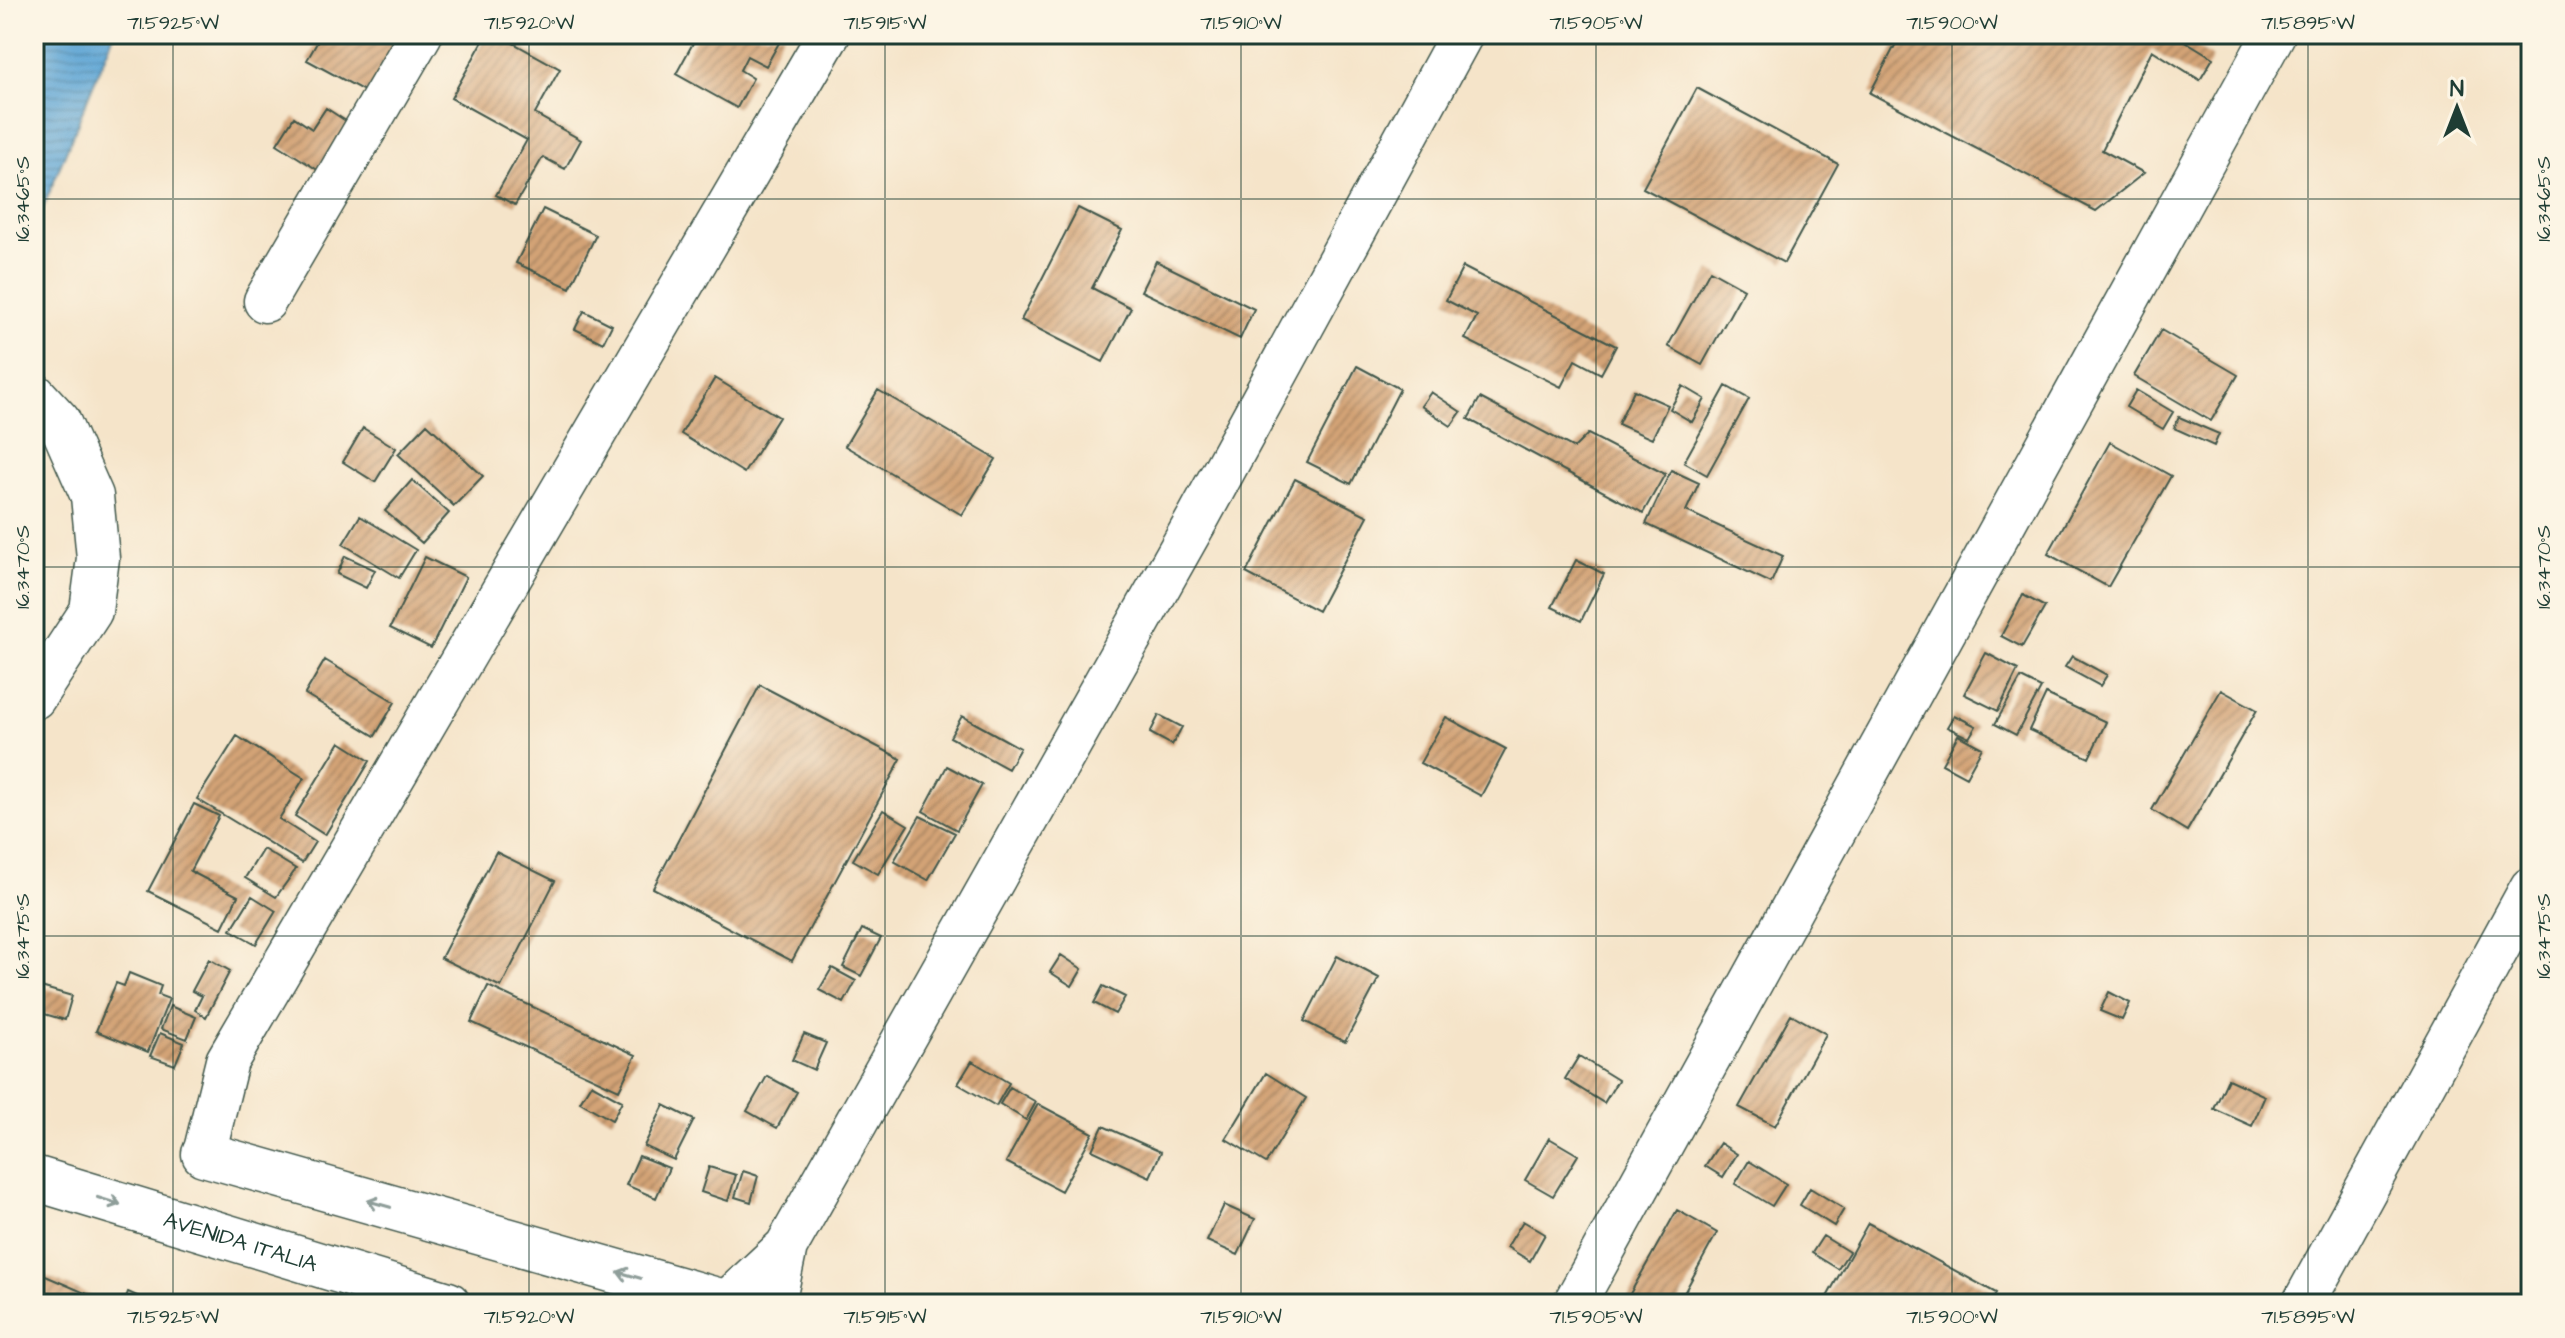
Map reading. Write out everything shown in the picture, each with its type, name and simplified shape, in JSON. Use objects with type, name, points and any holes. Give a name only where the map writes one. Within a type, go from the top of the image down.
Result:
[{"type":"main road","points":[[204,1154],[727,1304]]},
{"type":"main road","name":"AVENIDA ITALIA","points":[[34,1178],[448,1304]]},
{"type":"street","points":[[265,301],[421,34]]},
{"type":"street","points":[[204,1154],[227,1061],[829,34]]},
{"type":"street","points":[[727,1304],[786,1247],[1199,516],[1462,34]]},
{"type":"street","points":[[1574,1304],[2274,34]]},
{"type":"street","points":[[34,394],[59,421],[92,496],[98,558],[91,611],[34,698]]},
{"type":"street","points":[[2303,1304],[2531,888]]},
{"type":"street","points":[[774,1304],[786,1247]]},
{"type":"water","points":[[34,34],[114,34],[34,230]]},
{"type":"building","points":[[322,34],[409,34],[375,97],[307,60]]},
{"type":"building","points":[[487,34],[497,34],[560,69],[535,114],[581,140],[565,169],[543,157],[515,205],[496,195],[527,140],[451,98]]},
{"type":"building","points":[[698,34],[784,34],[766,66],[747,56],[740,70],[753,78],[737,108],[676,74]]},
{"type":"building","points":[[1901,34],[2174,34],[2213,58],[2200,80],[2152,50],[2102,150],[2144,173],[2096,211],[1870,93]]},
{"type":"building","points":[[1697,88],[1838,164],[1784,263],[1643,188]]},
{"type":"building","points":[[326,108],[358,129],[327,176],[277,144],[294,117],[312,129]]},
{"type":"building","points":[[1078,208],[1122,230],[1092,288],[1131,308],[1103,362],[1021,320]]},
{"type":"building","points":[[543,209],[596,235],[570,288],[516,263]]},
{"type":"building","points":[[1156,261],[1254,309],[1240,339],[1141,291]]},
{"type":"building","points":[[1463,267],[1616,346],[1601,374],[1575,360],[1561,387],[1465,339],[1477,316],[1446,300]]},
{"type":"building","points":[[1710,270],[1744,289],[1702,365],[1668,346]]},
{"type":"building","points":[[584,311],[612,325],[603,343],[575,329]]},
{"type":"building","points":[[2161,330],[2238,375],[2211,421],[2134,376]]},
{"type":"building","points":[[1357,366],[1400,389],[1351,484],[1307,462]]},
{"type":"building","points":[[715,378],[779,417],[744,473],[681,434]]},
{"type":"building","points":[[1683,386],[1705,399],[1692,422],[1670,409]]},
{"type":"building","points":[[1726,386],[1749,399],[1707,475],[1684,462]]},
{"type":"building","points":[[878,390],[996,459],[962,515],[845,446]]},
{"type":"building","points":[[1634,390],[1668,405],[1652,439],[1618,424]]},
{"type":"building","points":[[2136,390],[2173,412],[2163,429],[2126,407]]},
{"type":"building","points":[[1431,392],[1461,412],[1451,426],[1421,406]]},
{"type":"building","points":[[1480,398],[1574,448],[1588,434],[1665,474],[1643,513],[1468,419]]},
{"type":"building","points":[[2179,417],[2219,434],[2214,446],[2174,428]]},
{"type":"building","points":[[427,424],[483,476],[454,506],[398,454]]},
{"type":"building","points":[[363,428],[396,448],[375,482],[343,462]]},
{"type":"building","points":[[2110,442],[2171,476],[2108,587],[2048,554]]},
{"type":"building","points":[[1671,470],[1699,483],[1686,511],[1783,556],[1771,583],[1646,524]]},
{"type":"building","points":[[1295,479],[1368,516],[1318,611],[1246,573]]},
{"type":"building","points":[[412,480],[449,513],[422,543],[385,511]]},
{"type":"building","points":[[360,516],[416,550],[399,578],[343,544]]},
{"type":"building","points":[[345,556],[375,570],[366,588],[337,574]]},
{"type":"building","points":[[425,557],[466,577],[431,648],[390,628]]},
{"type":"building","points":[[1576,560],[1604,574],[1581,621],[1552,607]]},
{"type":"building","points":[[2023,595],[2045,607],[2022,647],[2001,636]]},
{"type":"building","points":[[1986,653],[2018,670],[1998,711],[1964,694]]},
{"type":"building","points":[[2072,656],[2107,675],[2100,686],[2065,667]]},
{"type":"building","points":[[325,660],[395,702],[375,736],[305,694]]},
{"type":"building","points":[[2021,678],[2041,688],[2016,735],[1995,724]]},
{"type":"building","points":[[760,685],[901,759],[792,961],[653,888]]},
{"type":"building","points":[[2221,690],[2257,710],[2187,831],[2152,810]]},
{"type":"building","points":[[2046,694],[2106,722],[2089,758],[2029,730]]},
{"type":"building","points":[[1159,715],[1182,727],[1172,745],[1150,733]]},
{"type":"building","points":[[1954,715],[1976,726],[1969,738],[1947,727]]},
{"type":"building","points":[[962,716],[1020,748],[1008,769],[950,737]]},
{"type":"building","points":[[1446,717],[1506,749],[1481,796],[1420,763]]},
{"type":"building","points":[[1958,735],[1982,748],[1966,777],[1942,764]]},
{"type":"building","points":[[237,736],[304,778],[279,819],[315,842],[302,863],[197,799]]},
{"type":"building","points":[[340,742],[370,761],[325,835],[295,816]]},
{"type":"building","points":[[947,766],[982,785],[957,830],[923,811]]},
{"type":"building","points":[[194,804],[219,816],[190,871],[238,896],[222,928],[148,891]]},
{"type":"building","points":[[883,810],[908,825],[878,874],[853,860]]},
{"type":"building","points":[[920,816],[955,833],[928,880],[894,861]]},
{"type":"building","points":[[263,849],[296,869],[276,897],[245,878]]},
{"type":"building","points":[[496,852],[555,881],[501,987],[441,958]]},
{"type":"building","points":[[252,896],[276,911],[256,944],[231,930]]},
{"type":"building","points":[[862,929],[881,938],[861,976],[843,967]]},
{"type":"building","points":[[1061,955],[1082,969],[1072,986],[1050,972]]},
{"type":"building","points":[[1337,956],[1379,978],[1345,1042],[1304,1021]]},
{"type":"building","points":[[209,959],[230,971],[206,1017],[195,1010],[202,996],[192,991]]},
{"type":"building","points":[[832,968],[856,981],[844,1003],[819,990]]},
{"type":"building","points":[[129,973],[161,986],[158,995],[169,999],[148,1052],[96,1031],[116,983],[124,986]]},
{"type":"building","points":[[34,985],[72,996],[65,1020],[34,1011]]},
{"type":"building","points":[[488,986],[636,1055],[619,1090],[471,1022]]},
{"type":"building","points":[[1103,986],[1125,997],[1115,1014],[1094,1003]]},
{"type":"building","points":[[2109,992],[2130,1003],[2122,1020],[2100,1011]]},
{"type":"building","points":[[170,1006],[196,1017],[187,1039],[161,1029]]},
{"type":"building","points":[[1791,1014],[1826,1034],[1775,1126],[1739,1107]]},
{"type":"building","points":[[160,1033],[184,1043],[175,1065],[150,1056]]},
{"type":"building","points":[[804,1034],[826,1043],[814,1070],[792,1060]]},
{"type":"building","points":[[1579,1056],[1618,1080],[1604,1103],[1565,1079]]},
{"type":"building","points":[[972,1061],[1009,1083],[996,1106],[958,1084]]},
{"type":"building","points":[[1266,1073],[1306,1098],[1266,1163],[1226,1139]]},
{"type":"building","points":[[767,1076],[797,1092],[777,1128],[747,1111]]},
{"type":"building","points":[[2228,1079],[2265,1096],[2252,1126],[2214,1109]]},
{"type":"building","points":[[591,1084],[622,1101],[612,1120],[580,1102]]},
{"type":"building","points":[[1010,1087],[1036,1102],[1026,1120],[1000,1104]]},
{"type":"building","points":[[1038,1104],[1093,1133],[1061,1191],[1006,1162]]},
{"type":"building","points":[[664,1105],[694,1120],[674,1160],[644,1146]]},
{"type":"building","points":[[1103,1126],[1161,1152],[1150,1177],[1092,1150]]},
{"type":"building","points":[[1549,1138],[1578,1155],[1553,1196],[1525,1180]]},
{"type":"building","points":[[1720,1143],[1737,1154],[1723,1177],[1705,1166]]},
{"type":"building","points":[[639,1156],[669,1168],[656,1198],[626,1185]]},
{"type":"building","points":[[1749,1161],[1786,1184],[1772,1206],[1735,1184]]},
{"type":"building","points":[[709,1167],[736,1175],[728,1201],[701,1192]]},
{"type":"building","points":[[743,1171],[758,1176],[751,1202],[735,1197]]},
{"type":"building","points":[[1810,1188],[1844,1209],[1834,1226],[1800,1205]]},
{"type":"building","points":[[1224,1205],[1255,1219],[1238,1255],[1207,1241]]},
{"type":"building","points":[[1677,1210],[1717,1233],[1678,1304],[1631,1304],[1626,1301]]},
{"type":"building","points":[[1523,1221],[1545,1234],[1530,1261],[1507,1247]]},
{"type":"building","points":[[1868,1223],[1996,1293],[1990,1304],[1839,1304],[1827,1297]]},
{"type":"building","points":[[1823,1236],[1849,1252],[1838,1269],[1812,1253]]},
{"type":"building","points":[[34,1271],[101,1300],[99,1304],[34,1302]]},
{"type":"building","points":[[128,1292],[155,1304],[133,1304],[125,1300]]}]
